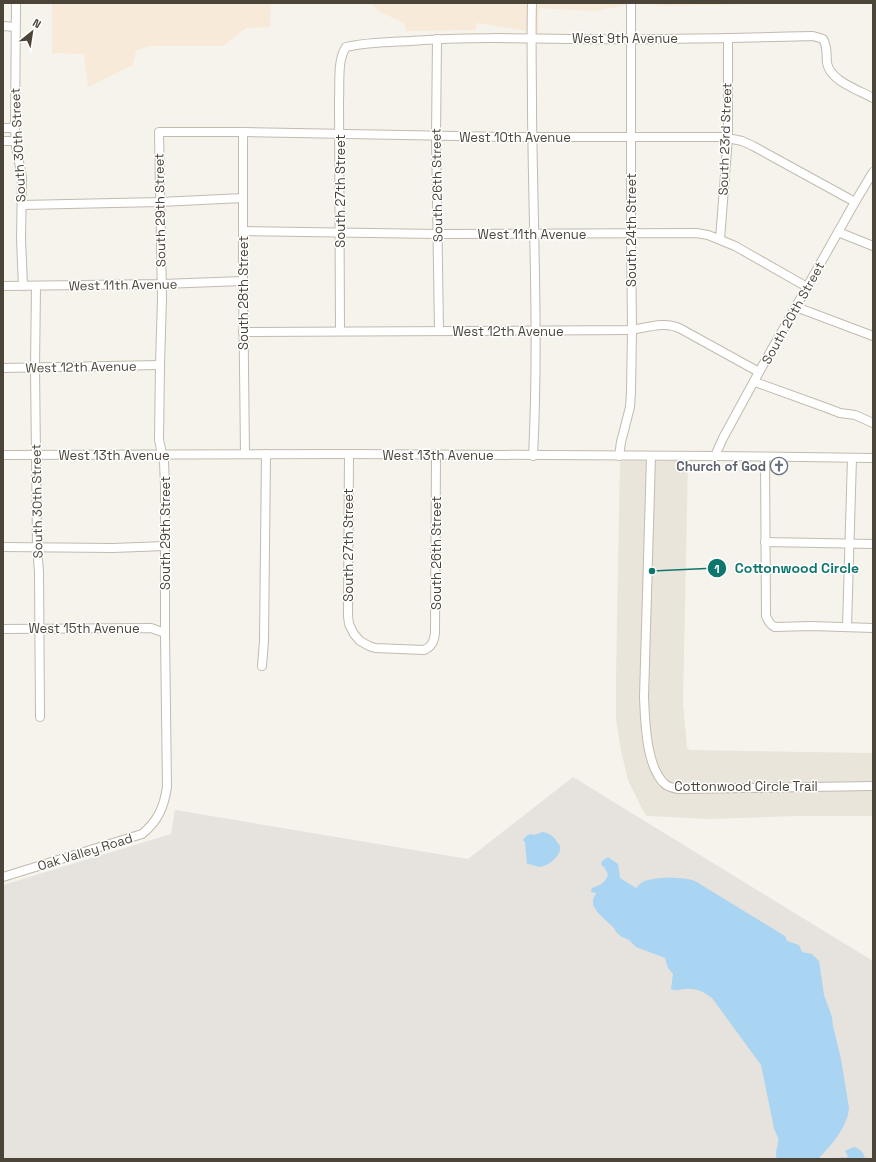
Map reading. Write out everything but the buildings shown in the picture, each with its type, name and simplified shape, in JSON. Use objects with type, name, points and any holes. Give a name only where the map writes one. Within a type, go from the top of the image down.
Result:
[{"type":"street","name":"South 30th Street","points":[[16,3],[15,141],[22,178],[21,239],[23,286]]},
{"type":"street","points":[[532,3],[532,137],[536,331],[533,456]]},
{"type":"street","name":"South 24th Street","points":[[619,456],[630,407],[631,392],[631,3]]},
{"type":"street","points":[[3,26],[15,27]]},
{"type":"street","name":"West 9th Avenue","points":[[344,51],[346,47],[360,44],[437,39],[728,38],[813,36],[823,39],[825,43],[827,65],[833,75],[839,80],[873,98]]},
{"type":"street","name":"South 23rd Street","points":[[720,240],[728,138],[728,38]]},
{"type":"street","name":"South 26th Street","points":[[437,39],[436,136],[439,331]]},
{"type":"street","name":"South 27th Street","points":[[340,331],[340,62],[344,51]]},
{"type":"street","points":[[3,128],[15,128]]},
{"type":"street","name":"West 10th Avenue","points":[[159,132],[532,137],[723,137],[742,141],[753,146],[855,202]]},
{"type":"street","name":"South 29th Street","points":[[159,132],[162,284],[159,440],[164,462],[165,486],[166,791]]},
{"type":"street","name":"South 28th Street","points":[[243,132],[243,332],[245,454]]},
{"type":"street","points":[[3,141],[15,141]]},
{"type":"street","name":"South 20th Street","points":[[715,456],[723,438],[755,382],[759,372],[873,172]]},
{"type":"street","points":[[22,205],[160,202],[243,198]]},
{"type":"street","name":"West 11th Avenue","points":[[243,231],[438,234],[696,233],[708,235],[735,246],[807,287]]},
{"type":"street","points":[[838,232],[873,246]]},
{"type":"street","name":"West 11th Avenue","points":[[3,286],[162,284],[243,281]]},
{"type":"street","name":"South 30th Street","points":[[36,286],[35,368],[37,546],[40,572],[40,717]]},
{"type":"street","points":[[796,307],[873,336]]},
{"type":"street","name":"West 12th Avenue","points":[[243,332],[632,330],[665,324],[674,325],[759,372]]},
{"type":"street","name":"West 12th Avenue","points":[[3,368],[160,365]]},
{"type":"street","points":[[755,382],[840,413],[855,415],[873,423]]},
{"type":"street","points":[[262,666],[264,641],[266,454]]},
{"type":"street","name":"South 27th Street","points":[[349,454],[348,616],[354,634],[360,641],[375,648],[428,649]]},
{"type":"street","name":"West 13th Avenue","points":[[3,455],[349,454],[436,456],[715,456],[873,458]]},
{"type":"street","name":"South 26th Street","points":[[428,649],[432,645],[435,633],[436,456]]},
{"type":"street","name":"Cottonwood Circle Trail","points":[[651,456],[644,710],[650,753],[654,768],[659,778],[666,785],[678,789],[873,786]]},
{"type":"street","points":[[765,457],[766,616],[768,622],[771,626],[775,627],[873,628]]},
{"type":"street","points":[[847,627],[852,458]]},
{"type":"street","points":[[765,542],[873,544]]},
{"type":"street","points":[[3,547],[37,546],[113,548],[165,546]]},
{"type":"street","name":"West 15th Avenue","points":[[3,629],[151,628],[165,633]]},
{"type":"street","name":"Oak Valley Road","points":[[3,877],[142,834],[153,825],[161,810],[166,791]]},
{"type":"shaded area","points":[[52,3],[271,3],[270,27],[246,28],[223,46],[151,46],[136,50],[133,65],[88,87],[84,54],[52,53]]},
{"type":"shaded area","points":[[370,3],[627,3],[627,5],[594,11],[539,8],[538,33],[477,23],[475,30],[406,31],[404,23],[380,12]]},
{"type":"shaded area","points":[[647,3],[806,3],[661,6]]},
{"type":"shaded area","points":[[620,461],[688,461],[683,702],[687,748],[690,750],[873,753],[873,816],[797,816],[709,819],[647,816],[643,811],[628,780],[621,751],[616,719]]},
{"type":"shaded area","points":[[573,777],[873,961],[873,1159],[3,1159],[3,885],[171,834],[175,810],[468,859]]},
{"type":"water","points":[[543,832],[551,835],[555,839],[560,846],[559,853],[556,858],[546,865],[538,867],[527,864],[525,842],[523,840],[526,836],[531,834],[534,835]]},
{"type":"water","points":[[608,857],[618,864],[620,878],[636,888],[641,883],[660,878],[676,878],[695,881],[785,936],[787,941],[799,945],[802,952],[812,954],[819,961],[824,995],[832,1017],[841,1059],[849,1108],[846,1122],[842,1129],[818,1159],[777,1159],[776,1153],[778,1138],[774,1128],[761,1065],[712,998],[695,990],[671,989],[673,974],[668,968],[665,958],[636,947],[629,940],[616,932],[614,928],[598,913],[593,905],[593,899],[596,893],[591,892],[592,888],[598,886],[606,880],[608,874],[601,865],[602,861]]},
{"type":"water","points":[[854,1147],[864,1154],[865,1159],[841,1159],[841,1157],[846,1158],[848,1156],[845,1151]]},
{"type":"place","name":"Church of God","points":[[779,466]]},
{"type":"place","name":"Cottonwood Circle","points":[[652,571]]}]
